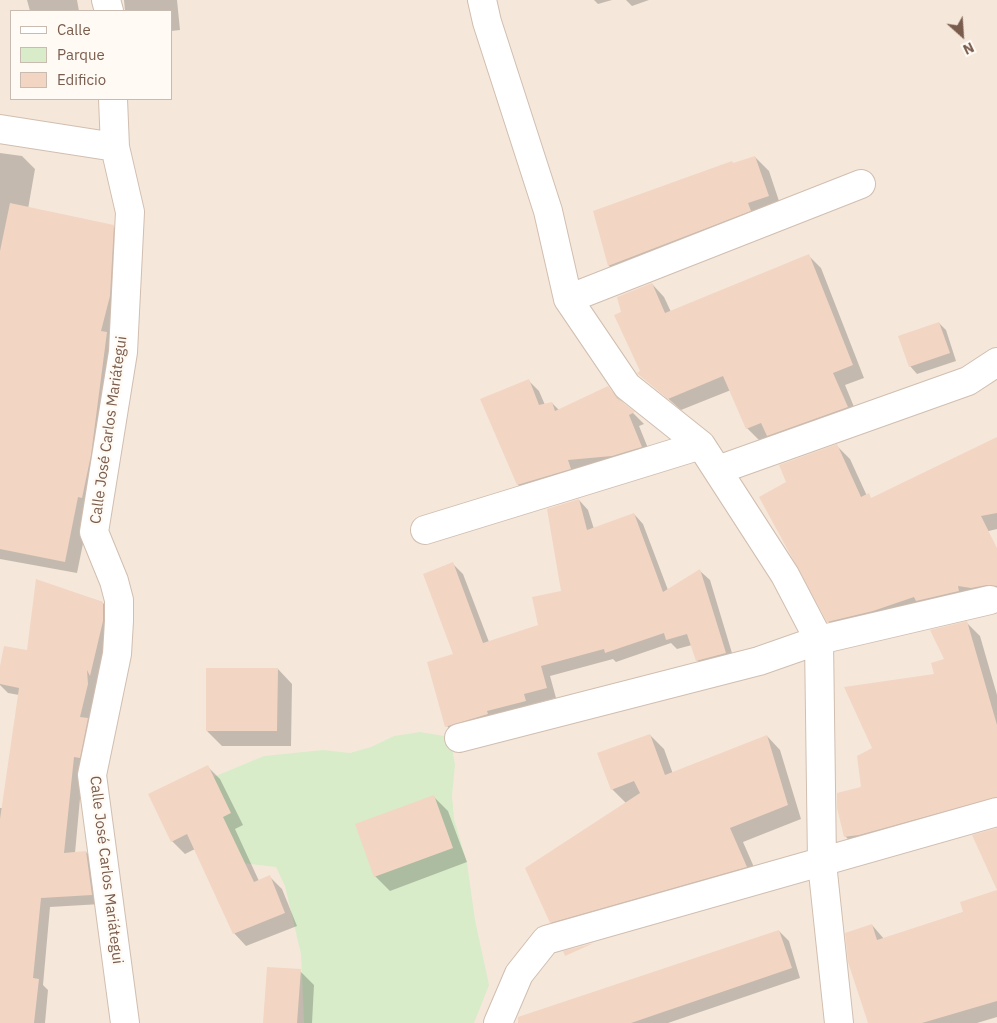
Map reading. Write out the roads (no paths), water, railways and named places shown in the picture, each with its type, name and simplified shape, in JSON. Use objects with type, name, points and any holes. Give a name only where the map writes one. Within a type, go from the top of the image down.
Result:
[{"type":"street","points":[[482,0],[487,22],[548,211],[568,299],[627,386],[701,445],[785,575],[819,640],[822,863],[839,1023]]},
{"type":"street","name":"Calle José Carlos Mariátegui","points":[[113,100],[115,146],[130,212],[123,352],[94,532],[114,581],[118,600],[117,654],[92,775],[125,1023]]},
{"type":"street","points":[[0,129],[115,146]]},
{"type":"street","points":[[568,299],[861,184]]},
{"type":"street","points":[[718,470],[968,380],[997,362]]},
{"type":"street","points":[[425,530],[701,445]]},
{"type":"street","points":[[459,738],[759,661],[819,640],[990,600]]},
{"type":"street","points":[[498,1023],[519,974],[546,940],[997,812]]}]
